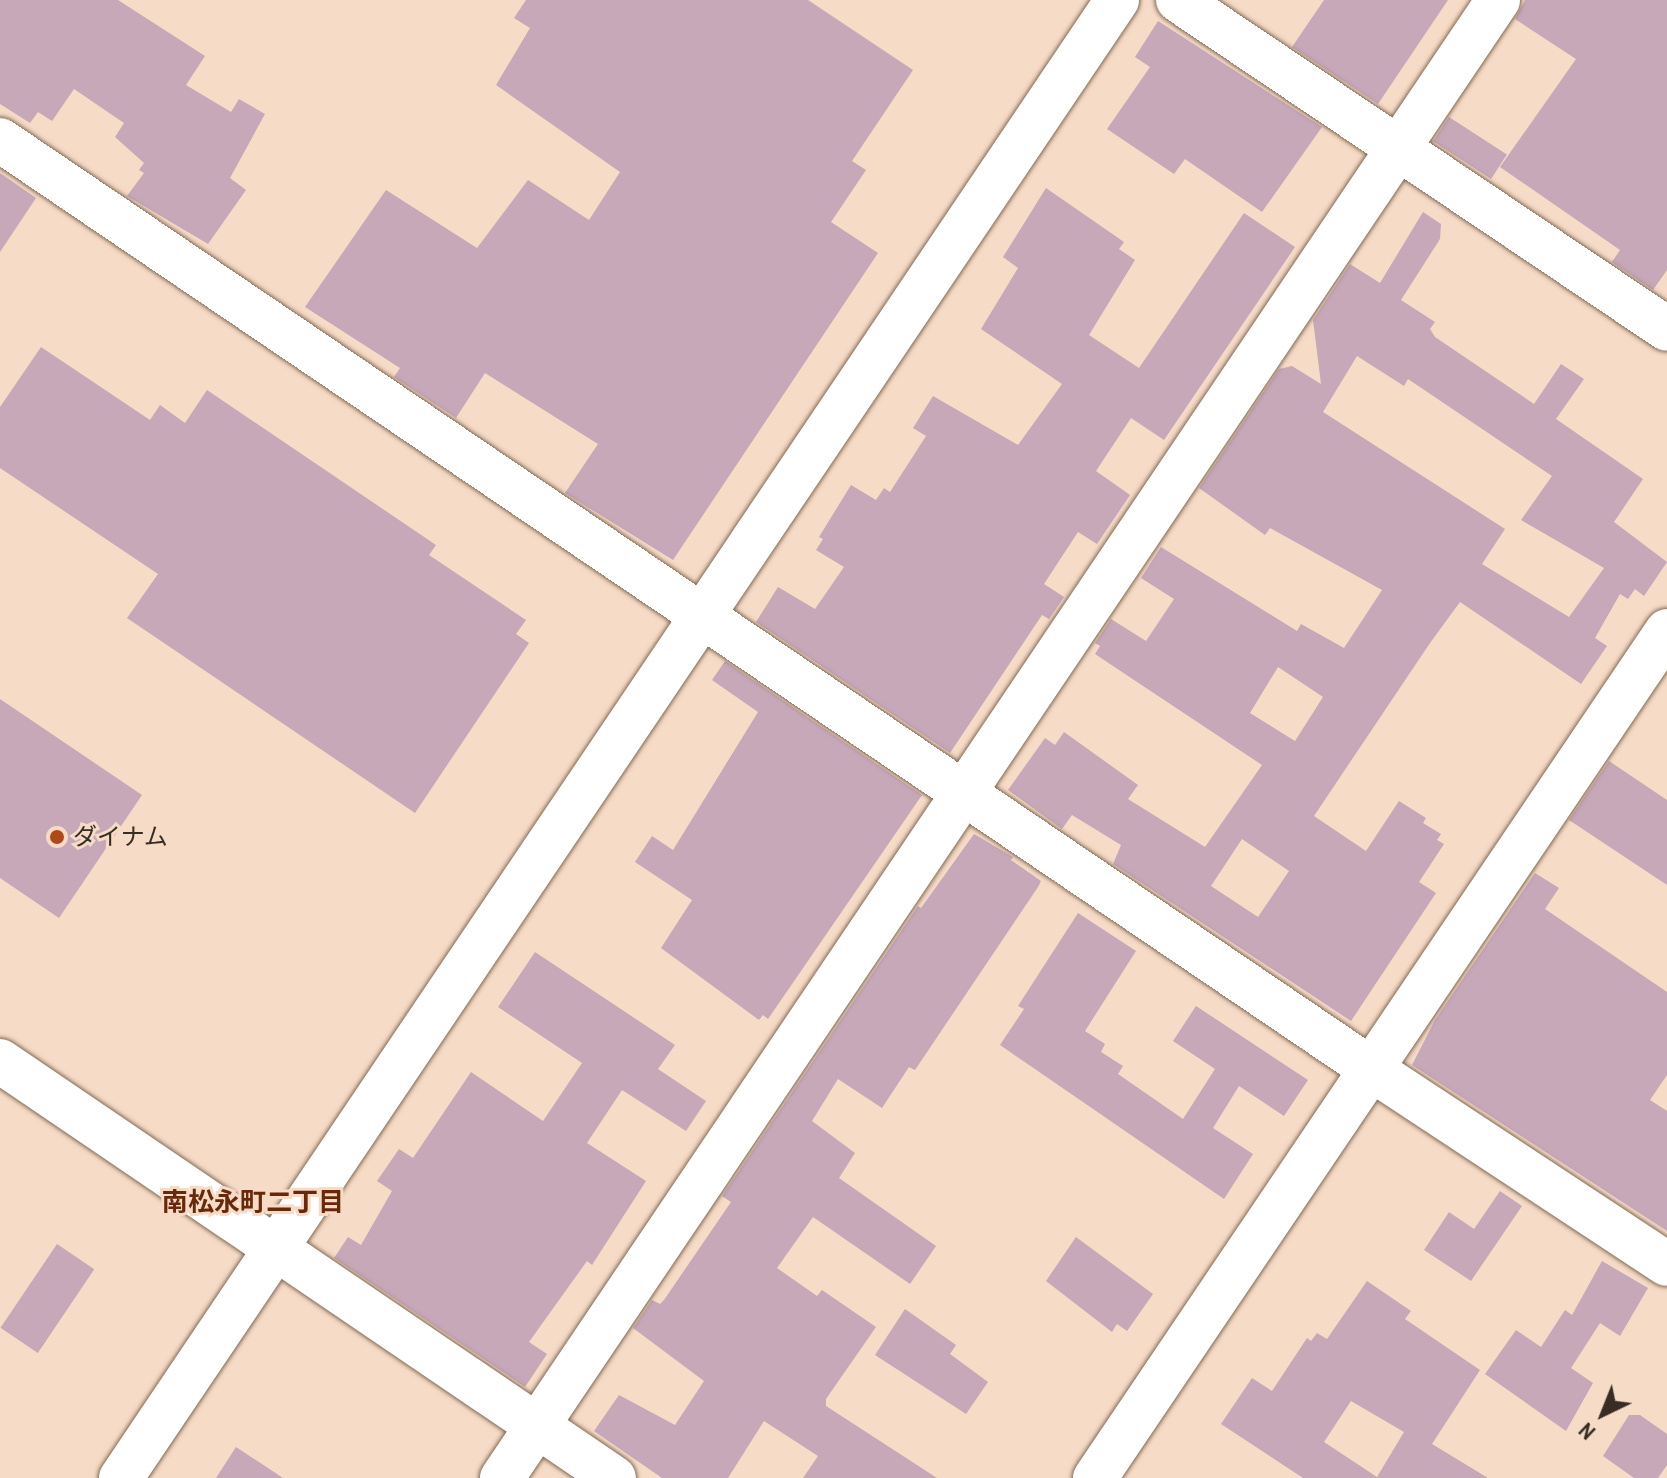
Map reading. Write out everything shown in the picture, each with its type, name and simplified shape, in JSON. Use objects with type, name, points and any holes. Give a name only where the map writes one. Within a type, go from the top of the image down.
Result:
[{"type":"street","points":[[121,1478],[1117,0]]},
{"type":"street","points":[[1178,0],[1667,329]]},
{"type":"street","points":[[502,1478],[1498,0]]},
{"type":"street","points":[[0,140],[1371,1069],[1667,1264]]},
{"type":"street","points":[[1095,1478],[1667,631]]},
{"type":"street","points":[[0,1061],[614,1478]]},
{"type":"building","points":[[0,0],[118,0],[205,56],[186,85],[231,112],[239,99],[265,114],[230,178],[246,190],[208,244],[127,196],[144,173],[139,170],[144,163],[115,137],[124,123],[74,89],[52,121],[38,112],[30,123],[0,104]]},
{"type":"building","points":[[526,0],[808,0],[913,70],[852,161],[866,170],[831,222],[878,253],[673,560],[565,493],[598,444],[485,373],[456,418],[394,377],[400,368],[305,307],[386,190],[477,248],[528,180],[589,220],[620,172],[496,85],[530,28],[514,18]]},
{"type":"building","points":[[1324,0],[1448,0],[1378,104],[1292,47]]},
{"type":"building","points":[[1525,0],[1667,0],[1667,270],[1653,290],[1612,262],[1620,250],[1500,167],[1576,59],[1515,19]]},
{"type":"building","points":[[1158,21],[1322,127],[1262,212],[1185,159],[1174,174],[1107,129],[1150,67],[1135,57]]},
{"type":"building","points":[[1449,117],[1507,155],[1491,179],[1433,141]]},
{"type":"building","points":[[0,173],[36,198],[0,252]]},
{"type":"building","points":[[1046,188],[1124,242],[1119,249],[1135,260],[1089,335],[1139,368],[1244,213],[1295,247],[1164,440],[1131,418],[1096,471],[1130,495],[1097,544],[1078,532],[1044,584],[1064,597],[1049,619],[1042,615],[950,753],[756,622],[778,587],[815,609],[844,567],[816,550],[823,539],[819,537],[851,485],[876,500],[884,488],[890,492],[926,436],[913,428],[933,396],[1018,445],[1062,384],[981,329],[1018,268],[1003,257]]},
{"type":"building","points":[[1423,212],[1441,224],[1440,239],[1401,300],[1435,322],[1430,329],[1435,337],[1534,404],[1561,364],[1584,379],[1556,419],[1643,479],[1614,522],[1667,562],[1644,596],[1635,589],[1628,599],[1620,594],[1595,638],[1607,646],[1581,684],[1460,602],[1430,643],[1314,816],[1366,851],[1399,801],[1426,818],[1423,823],[1441,834],[1437,840],[1444,844],[1419,882],[1436,893],[1351,1021],[1113,864],[1121,845],[1072,815],[1062,829],[1008,790],[1045,738],[1055,745],[1064,732],[1138,785],[1128,799],[1205,847],[1262,765],[1095,654],[1100,646],[1095,643],[1111,619],[1146,641],[1174,599],[1141,578],[1161,547],[1297,631],[1301,624],[1344,648],[1382,590],[1270,528],[1265,535],[1199,488],[1279,369],[1292,366],[1321,384],[1313,320],[1350,264],[1380,283]],"holes":[[[1357,356],[1404,386],[1408,379],[1552,476],[1521,520],[1604,568],[1569,617],[1482,564],[1505,529],[1323,412]],[[1278,667],[1323,697],[1295,741],[1250,713]],[[1242,839],[1289,871],[1258,917],[1211,886]]]},
{"type":"building","points":[[41,347],[150,420],[160,405],[185,423],[207,390],[436,545],[429,555],[526,620],[516,634],[529,643],[415,813],[127,618],[158,574],[0,468],[0,407]]},
{"type":"building","points":[[725,661],[922,795],[768,1019],[763,1015],[759,1020],[661,948],[692,900],[635,862],[652,836],[673,850],[758,712],[712,680]]},
{"type":"building","name":"ダイナム","points":[[0,699],[142,795],[59,918],[0,878]]},
{"type":"building","points":[[1609,761],[1667,800],[1667,885],[1569,820]]},
{"type":"building","points":[[974,834],[1013,857],[1011,860],[1041,881],[1038,887],[915,1070],[909,1067],[882,1108],[838,1079],[812,1121],[855,1153],[839,1178],[936,1246],[910,1284],[813,1217],[777,1268],[817,1296],[822,1290],[876,1327],[826,1399],[826,1406],[937,1478],[803,1478],[818,1456],[764,1421],[728,1478],[662,1478],[594,1431],[619,1395],[675,1425],[704,1381],[633,1328],[652,1300],[660,1304],[664,1300],[731,1202],[722,1196],[918,906],[921,908]]},
{"type":"building","points":[[1535,873],[1559,888],[1545,909],[1667,992],[1667,1075],[1650,1100],[1667,1111],[1667,1231],[1412,1065],[1435,1020]]},
{"type":"building","points":[[1078,913],[1136,951],[1085,1031],[1105,1044],[1101,1052],[1123,1066],[1118,1074],[1183,1119],[1215,1069],[1173,1041],[1196,1006],[1308,1080],[1284,1116],[1239,1086],[1213,1128],[1253,1154],[1224,1199],[1000,1045],[1024,1009],[1018,1006]]},
{"type":"building","points":[[535,952],[675,1045],[658,1069],[706,1101],[686,1131],[622,1090],[587,1143],[646,1181],[592,1265],[587,1261],[529,1342],[547,1354],[525,1387],[334,1258],[348,1237],[361,1245],[392,1191],[377,1181],[399,1149],[413,1158],[471,1072],[543,1121],[582,1063],[498,1007]]},
{"type":"building","points":[[1500,1191],[1522,1206],[1471,1281],[1424,1250],[1449,1212],[1474,1229]]},
{"type":"building","points":[[1076,1237],[1153,1294],[1127,1331],[1117,1324],[1112,1332],[1046,1281]]},
{"type":"building","points":[[57,1244],[94,1269],[38,1353],[1,1328]]},
{"type":"building","points":[[1602,1261],[1648,1288],[1620,1336],[1600,1323],[1571,1368],[1593,1383],[1566,1431],[1485,1374],[1516,1330],[1541,1347],[1565,1310],[1572,1315]]},
{"type":"building","points":[[1367,1281],[1411,1311],[1405,1319],[1480,1370],[1432,1444],[1488,1478],[1303,1478],[1221,1424],[1252,1378],[1272,1391],[1307,1338],[1311,1341],[1317,1333],[1327,1339]],"holes":[[[1351,1401],[1404,1432],[1377,1477],[1324,1442]]]},
{"type":"building","points":[[905,1309],[956,1345],[950,1354],[988,1382],[966,1414],[875,1355]]},
{"type":"building","points":[[1629,1415],[1640,1415],[1667,1434],[1667,1465],[1658,1478],[1634,1478],[1603,1456]]},
{"type":"building","points":[[236,1447],[283,1478],[216,1478]]},
{"type":"place","name":"ダイナム","points":[[57,837]]},
{"type":"district","name":"南松永町二丁目","points":[[253,1202]]}]
